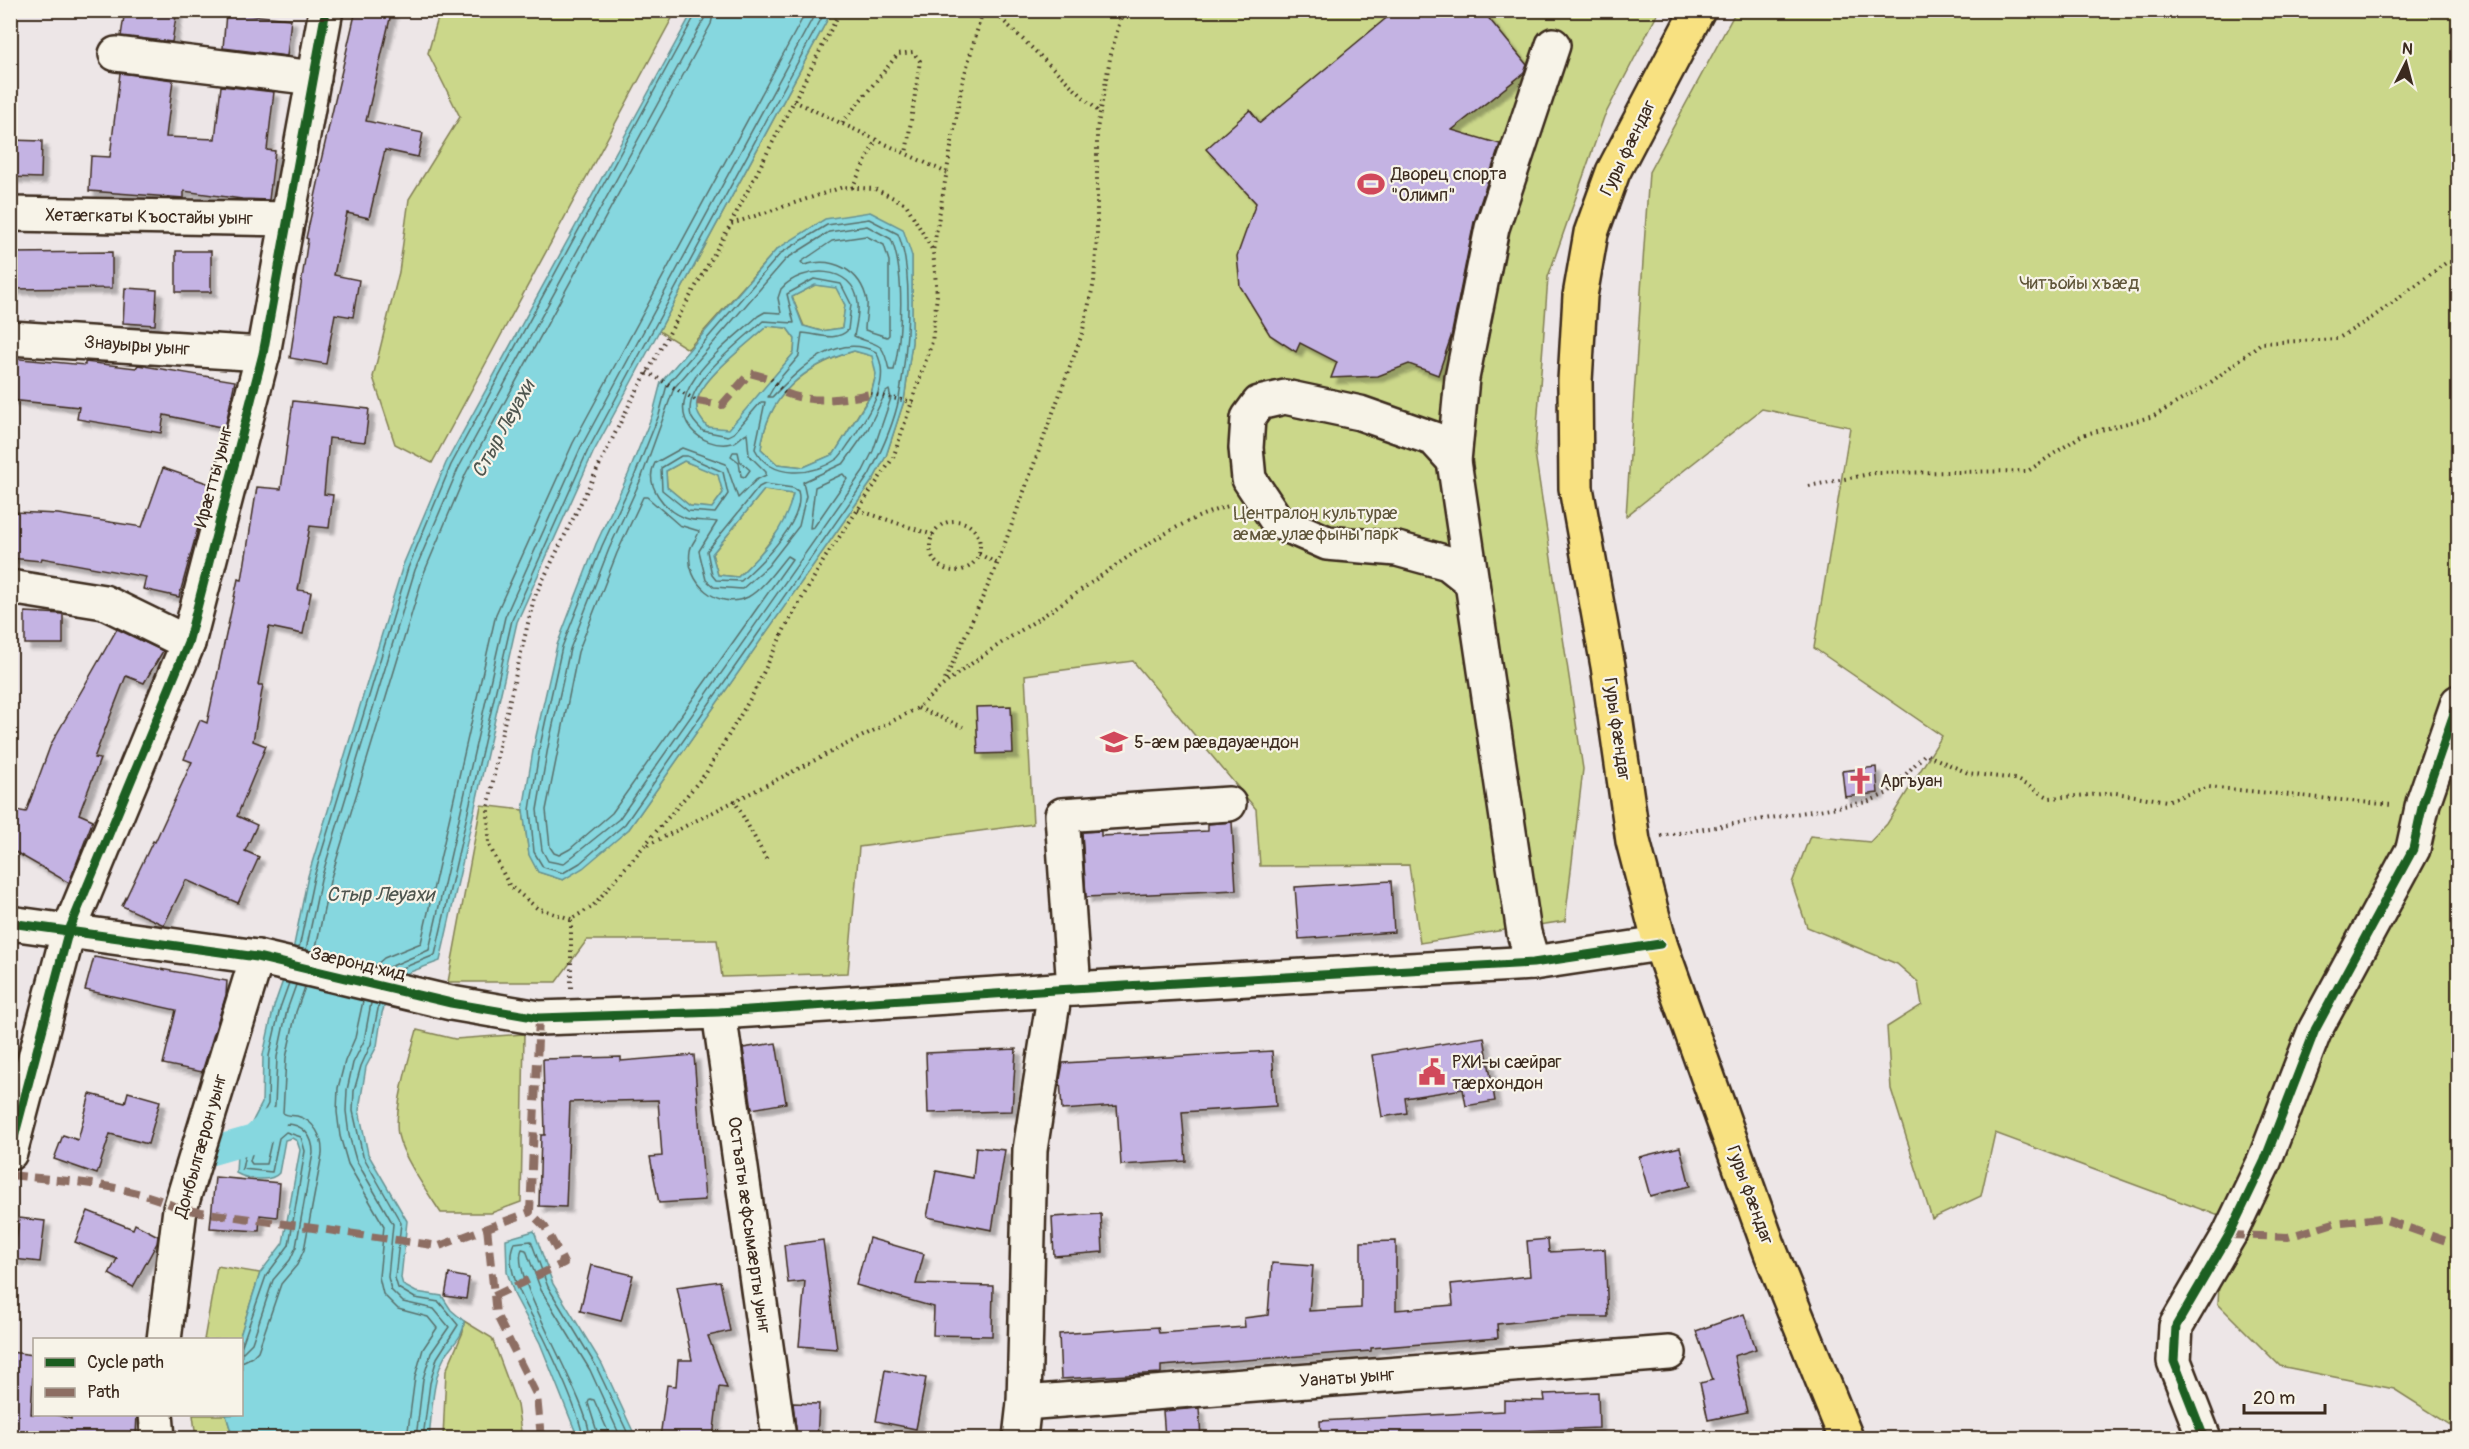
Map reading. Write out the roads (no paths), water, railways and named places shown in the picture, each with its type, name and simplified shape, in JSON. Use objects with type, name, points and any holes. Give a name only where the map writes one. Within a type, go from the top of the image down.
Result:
[{"type":"main road","name":"Гуры фӕндаг","points":[[1698,10],[1612,172],[1591,233],[1580,296],[1575,381],[1576,488],[1608,666],[1633,841],[1660,944],[1771,1253],[1846,1438]]},
{"type":"street","name":"Ирæтты уынг","points":[[11,1149],[68,933],[188,643],[263,354],[326,10]]},
{"type":"street","points":[[1533,963],[1524,933],[1454,461],[1462,378],[1492,228],[1553,45]]},
{"type":"street","points":[[116,54],[314,78]]},
{"type":"street","name":"Хетæгкаты Къостайы уынг","points":[[10,214],[288,219]]},
{"type":"street","name":"Знауыры уынг","points":[[10,338],[263,354]]},
{"type":"street","points":[[1454,461],[1434,439],[1418,432],[1360,413],[1285,397],[1259,403],[1248,418],[1246,448],[1249,479],[1276,521],[1327,543],[1397,549],[1448,563],[1472,582]]},
{"type":"street","points":[[10,587],[104,602],[188,643]]},
{"type":"street","points":[[2204,1438],[2174,1361],[2176,1326],[2229,1235],[2264,1161],[2315,1030],[2413,849],[2424,803],[2458,702]]},
{"type":"street","points":[[1020,1438],[1024,1403],[1030,1150],[1065,989],[1062,815],[1229,804]]},
{"type":"street","name":"Зæронд хид","points":[[10,924],[257,957],[451,1003],[539,1018],[719,1012],[1065,989],[1533,963],[1660,944]]},
{"type":"street","name":"Донбылгæрон уынг","points":[[164,1338],[180,1209],[257,957]]},
{"type":"street","name":"Остъаты æфсымæрты уынг","points":[[719,1012],[779,1438]]},
{"type":"street","name":"Уанаты уынг","points":[[1024,1403],[1669,1353]]},
{"type":"street","points":[[156,1416],[158,1438]]},
{"type":"water","name":"Стыр Леуахи","points":[[693,11],[832,11],[593,453],[517,622],[440,961],[394,978],[382,1013],[377,1046],[366,1067],[359,1110],[368,1154],[407,1221],[401,1278],[403,1285],[416,1292],[442,1296],[451,1310],[464,1321],[462,1331],[444,1358],[437,1377],[429,1438],[233,1438],[226,1416],[243,1416],[243,1338],[239,1338],[260,1273],[283,1243],[300,1150],[297,1141],[292,1138],[285,1140],[279,1173],[265,1179],[246,1177],[236,1173],[237,1154],[262,1103],[263,1055],[274,1006],[292,955],[308,876],[403,565],[446,463]]},
{"type":"water","points":[[870,212],[903,229],[912,256],[912,342],[904,401],[886,456],[874,478],[629,829],[583,868],[563,880],[538,872],[529,855],[523,810],[534,745],[557,645],[596,544],[628,475],[653,413],[661,382],[777,249],[825,219]],"holes":[[[815,285],[836,288],[845,305],[842,328],[821,331],[803,326],[792,297]],[[767,326],[787,328],[795,339],[794,353],[729,429],[707,427],[697,409],[700,393],[716,372]],[[854,351],[872,356],[876,374],[871,395],[834,454],[804,467],[777,464],[761,449],[771,413],[791,385],[805,374],[836,357]],[[684,461],[718,475],[723,493],[712,508],[690,506],[667,487],[666,471]],[[764,490],[793,494],[779,529],[756,558],[738,577],[718,575],[712,554]]]},
{"type":"water","points":[[534,1231],[553,1284],[602,1364],[636,1438],[578,1438],[540,1343],[515,1296],[507,1272],[506,1239]]},
{"type":"waterway","points":[[212,1151],[254,1139],[272,1122]]},
{"type":"place","name":"Дворец спорта \"Олимп\"","points":[[1371,184]]},
{"type":"place","name":"5-æм рӕвдауӕндон","points":[[1114,742]]},
{"type":"place","name":"Аргъуан","points":[[1860,781]]},
{"type":"place","name":"РХИ-ы сæйраг тæрхондон","points":[[1432,1072]]},
{"type":"park label","name":"Читъойы хъæд","points":[[2079,283]]},
{"type":"park label","name":"Централон культурæ æмæ улæфыны парк","points":[[1316,523]]}]
